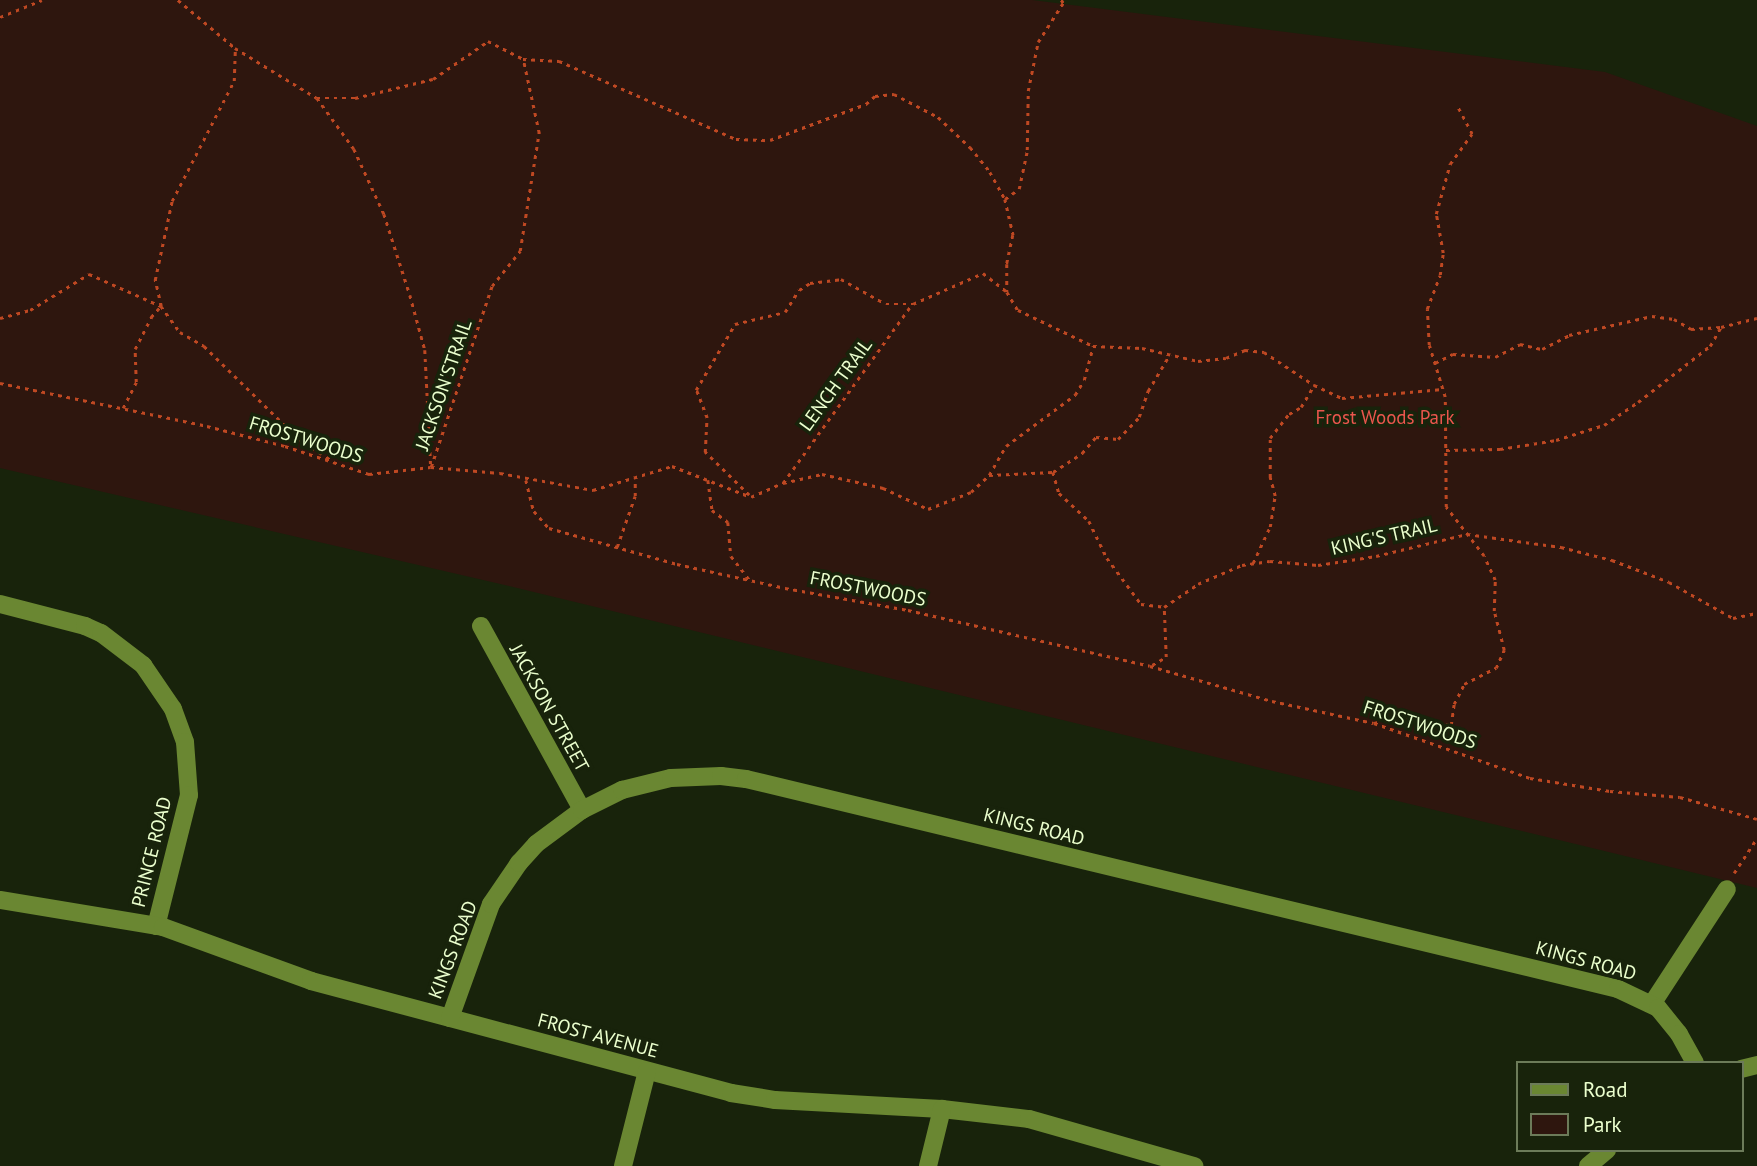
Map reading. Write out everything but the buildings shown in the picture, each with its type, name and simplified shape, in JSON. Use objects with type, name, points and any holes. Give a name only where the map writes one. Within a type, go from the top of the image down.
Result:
[{"type":"street","name":"PRINCE ROAD","points":[[0,604],[102,633],[143,666],[173,709],[185,742],[188,795],[156,926]]},
{"type":"street","name":"JACKSON STREET","points":[[481,626],[582,810]]},
{"type":"street","name":"KINGS ROAD","points":[[450,1018],[477,935],[504,883],[536,844],[582,810],[622,790],[671,778],[709,776],[746,779],[1618,989],[1651,1004],[1670,1021],[1694,1061]]},
{"type":"street","points":[[1651,1004],[1727,889]]},
{"type":"street","name":"FROST AVENUE","points":[[0,900],[156,926],[311,981],[731,1093],[775,1100],[942,1109],[1029,1119],[1194,1166]]},
{"type":"street","points":[[623,1166],[647,1070]]},
{"type":"street","points":[[928,1166],[942,1109]]},
{"type":"street","points":[[1588,1166],[1605,1152]]},
{"type":"path","points":[[0,17],[41,0]]},
{"type":"path","points":[[178,0],[235,48],[317,98],[355,98],[433,79],[488,41],[523,59],[559,61],[736,139],[769,140],[866,104],[875,96],[894,94],[938,117],[970,147],[990,172],[1005,199],[1013,235],[1007,264],[1007,292]]},
{"type":"path","points":[[1005,199],[1019,189],[1027,150],[1028,91],[1038,42],[1063,3],[1061,0]]},
{"type":"path","points":[[235,48],[234,82],[172,201],[155,280],[162,306],[180,332],[204,346],[298,438],[340,465]]},
{"type":"path","name":"JACKSON'STRAIL","points":[[431,467],[492,286],[520,251],[539,133],[523,59]]},
{"type":"path","name":"JACKSON'STRAIL","points":[[317,98],[354,149],[384,214],[410,295],[425,349],[431,467]]},
{"type":"path","points":[[1374,723],[1395,718],[1451,725],[1454,704],[1464,684],[1496,668],[1504,650],[1494,611],[1495,580],[1484,556],[1446,507],[1443,389],[1429,345],[1427,309],[1440,275],[1443,253],[1436,214],[1450,164],[1472,134],[1458,108]]},
{"type":"path","points":[[751,497],[705,452],[707,418],[696,390],[735,324],[785,312],[799,290],[810,283],[841,279],[886,303],[913,304],[983,273],[1007,292],[1018,310],[1093,346],[1142,348],[1198,360],[1226,358],[1245,350],[1264,352],[1314,385],[1342,398],[1443,389]]},
{"type":"path","points":[[0,318],[30,310],[89,274],[162,306]]},
{"type":"path","name":"LENCH TRAIL","points":[[783,483],[913,304]]},
{"type":"path","points":[[122,408],[136,382],[135,349],[151,317],[162,306]]},
{"type":"path","points":[[1435,363],[1453,354],[1495,357],[1520,344],[1542,349],[1569,335],[1652,316],[1674,319],[1691,329],[1721,327],[1757,318]]},
{"type":"path","points":[[1446,450],[1500,449],[1556,440],[1604,425],[1710,346],[1721,327]]},
{"type":"path","points":[[526,480],[593,490],[672,466],[751,497],[783,483],[822,474],[883,488],[928,509],[971,492],[989,475],[1006,446],[1074,395],[1084,380],[1093,346]]},
{"type":"path","points":[[989,475],[1053,472],[1082,453],[1096,437],[1118,439],[1139,417],[1148,391],[1170,354]]},
{"type":"path","name":"FROSTWOODS","points":[[0,383],[285,446],[369,474],[431,467],[500,473],[526,480],[534,511],[549,528],[617,547],[750,580],[908,610],[1150,666],[1272,701],[1374,723],[1530,778],[1611,791],[1680,797],[1757,819]]},
{"type":"path","points":[[1254,564],[1270,527],[1275,496],[1270,477],[1270,438],[1289,414],[1301,407],[1314,385]]},
{"type":"path","points":[[1053,472],[1059,493],[1090,521],[1107,558],[1142,604],[1164,607],[1166,657],[1150,666]]},
{"type":"path","points":[[617,547],[635,496],[635,477]]},
{"type":"path","points":[[708,480],[712,510],[729,522],[731,555],[750,580]]},
{"type":"path","name":"KING'S TRAIL","points":[[1164,607],[1198,584],[1254,564],[1270,561],[1318,565],[1376,556],[1467,534],[1561,547],[1612,560],[1669,582],[1733,618],[1757,613]]},
{"type":"path","points":[[1727,889],[1757,838]]},
{"type":"green space","name":"Frost Woods Park","points":[[0,0],[1032,0],[1605,72],[1757,126],[1757,888],[509,586],[0,468]]}]
